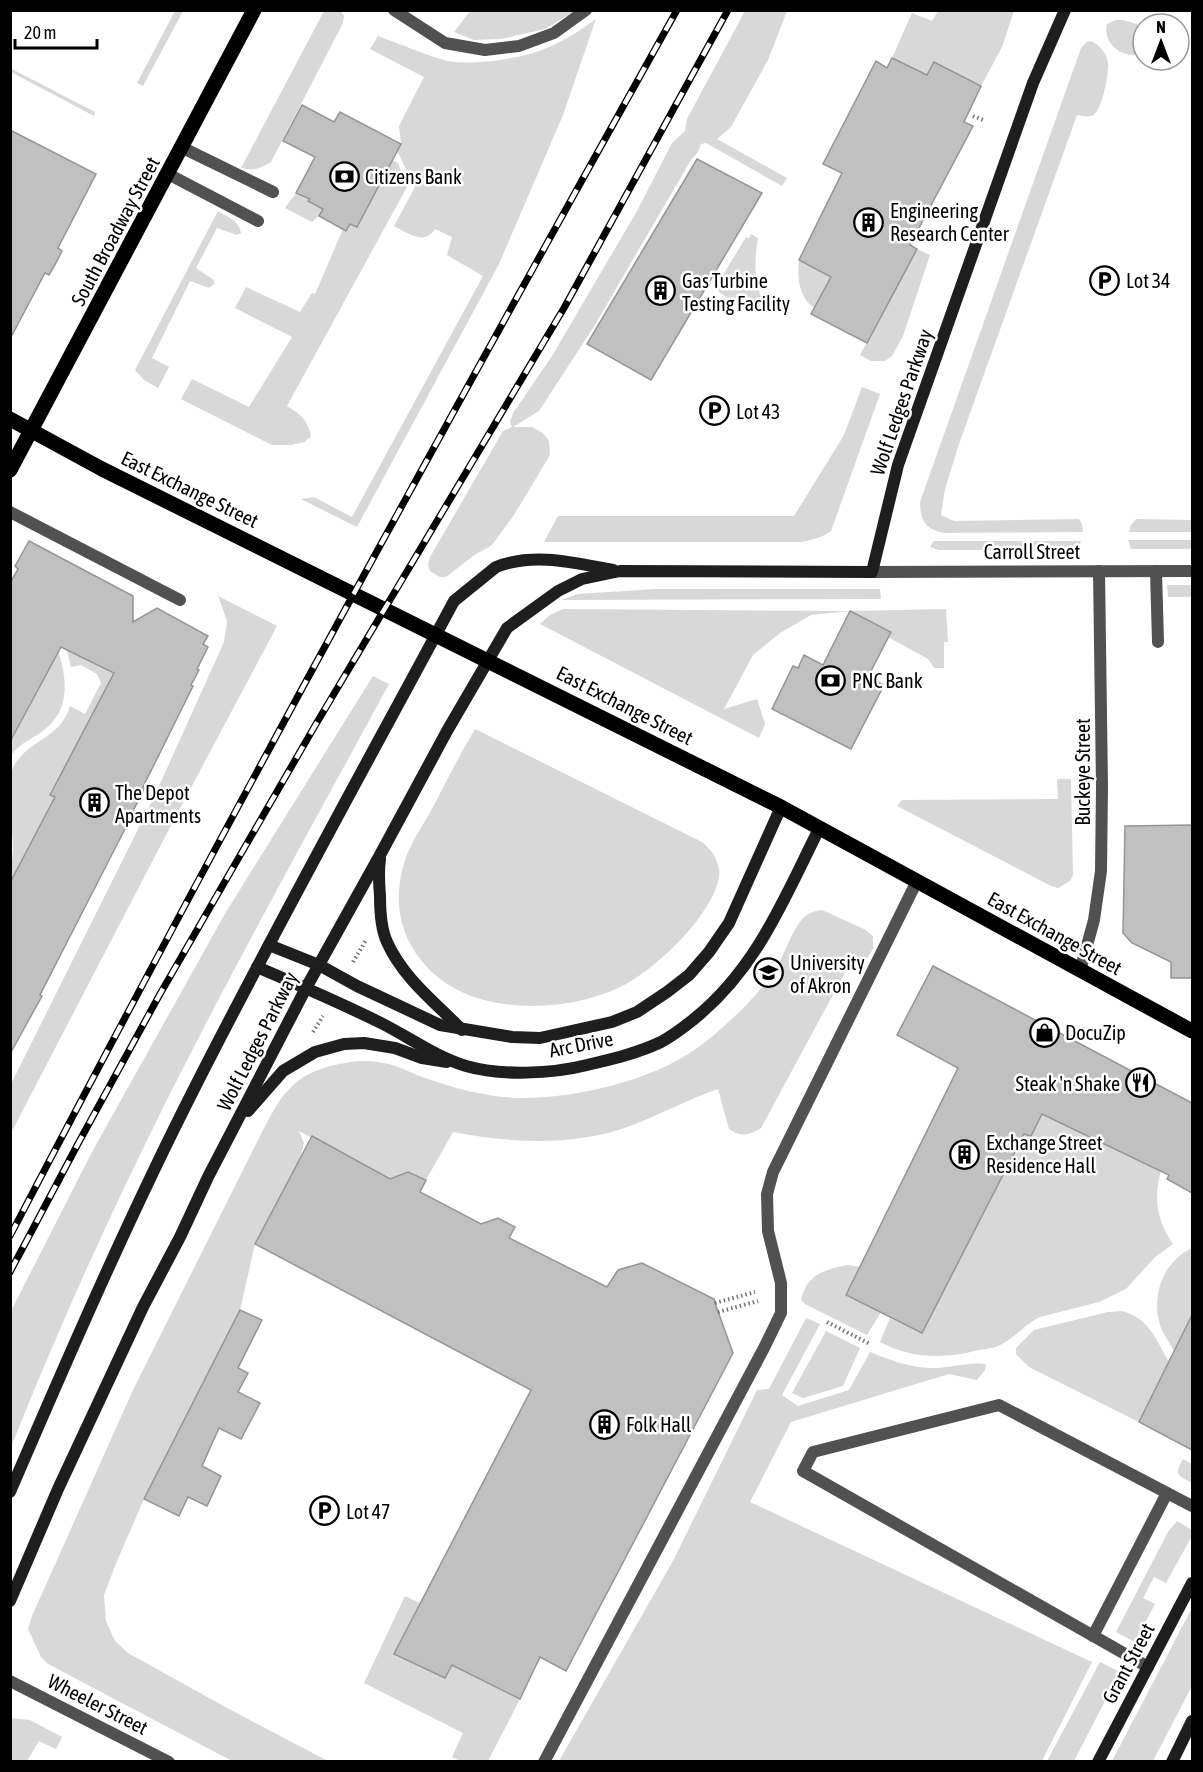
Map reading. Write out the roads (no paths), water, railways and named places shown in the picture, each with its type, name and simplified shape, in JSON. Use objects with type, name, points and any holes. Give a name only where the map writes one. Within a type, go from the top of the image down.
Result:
[{"type":"main road","name":"South Broadway Street","points":[[10,470],[254,10]]},
{"type":"main road","name":"Wolf Ledges Parkway","points":[[10,1601],[58,1489],[143,1306],[235,1125],[306,988],[447,731],[507,628],[558,591],[582,579],[620,572],[872,572],[898,465],[1033,83],[1065,10]]},
{"type":"main road","name":"East Exchange Street","points":[[10,419],[102,469],[820,827],[1192,1031]]},
{"type":"main road","name":"Wolf Ledges Parkway","points":[[10,1492],[99,1285],[180,1117],[257,967],[454,601],[496,567],[528,560],[563,561],[620,572]]},
{"type":"main road","name":"Arc Drive","points":[[269,945],[319,965],[357,986],[440,1025],[462,1030],[512,1037],[540,1038],[612,1022],[637,1012],[667,992],[689,975],[709,952],[729,923],[781,807]]},
{"type":"main road","name":"Arc Drive","points":[[257,967],[350,1007],[449,1060],[500,1072],[567,1070],[628,1054],[662,1041],[705,1010],[746,966],[762,941],[820,827]]},
{"type":"main road","points":[[380,855],[378,870],[380,909],[386,940],[398,963],[416,985],[462,1030]]},
{"type":"main road","points":[[235,1125],[283,1071],[315,1052],[344,1044],[364,1043],[395,1048],[422,1058],[468,1066]]},
{"type":"main road","name":"Grant Street","points":[[1098,1761],[1192,1583]]},
{"type":"main road","points":[[1172,1761],[1192,1721]]},
{"type":"street","points":[[394,10],[445,43],[485,50],[519,46],[554,33],[586,10]]},
{"type":"street","points":[[183,147],[273,192]]},
{"type":"street","points":[[168,174],[258,221]]},
{"type":"street","points":[[10,512],[180,600]]},
{"type":"street","name":"Buckeye Street","points":[[1080,971],[1094,920],[1101,871],[1099,570]]},
{"type":"street","points":[[1156,570],[1158,642]]},
{"type":"street","name":"Carroll Street","points":[[872,572],[1192,570]]},
{"type":"street","points":[[544,1761],[781,1313],[781,1283],[768,1231],[767,1194],[773,1172],[917,881]]},
{"type":"street","points":[[1148,1667],[803,1471],[813,1452],[999,1405],[1192,1506]]},
{"type":"street","points":[[1093,1636],[1167,1493]]},
{"type":"street","name":"Wheeler Street","points":[[10,1681],[169,1761]]},
{"type":"railway","points":[[10,1236],[339,621],[677,10]]},
{"type":"railway","points":[[10,1272],[160,994],[316,724],[564,308],[728,10]]},
{"type":"place","name":"Citizens Bank","points":[[344,176]]},
{"type":"place","name":"Engineering Research Center","points":[[869,222]]},
{"type":"place","name":"Lot 34","points":[[1105,280]]},
{"type":"place","name":"Gas Turbine Testing Facility","points":[[661,291]]},
{"type":"place","name":"Lot 43","points":[[715,411]]},
{"type":"place","name":"PNC Bank","points":[[831,680]]},
{"type":"place","name":"The Depot Apartments","points":[[94,803]]},
{"type":"place","name":"University of Akron","points":[[769,973]]},
{"type":"place","name":"DocuZip","points":[[1044,1032]]},
{"type":"place","name":"Steak 'n Shake","points":[[1141,1083]]},
{"type":"place","name":"Exchange Street Residence Hall","points":[[965,1154]]},
{"type":"place","name":"Folk Hall","points":[[605,1424]]},
{"type":"place","name":"Lot 47","points":[[325,1511]]}]
